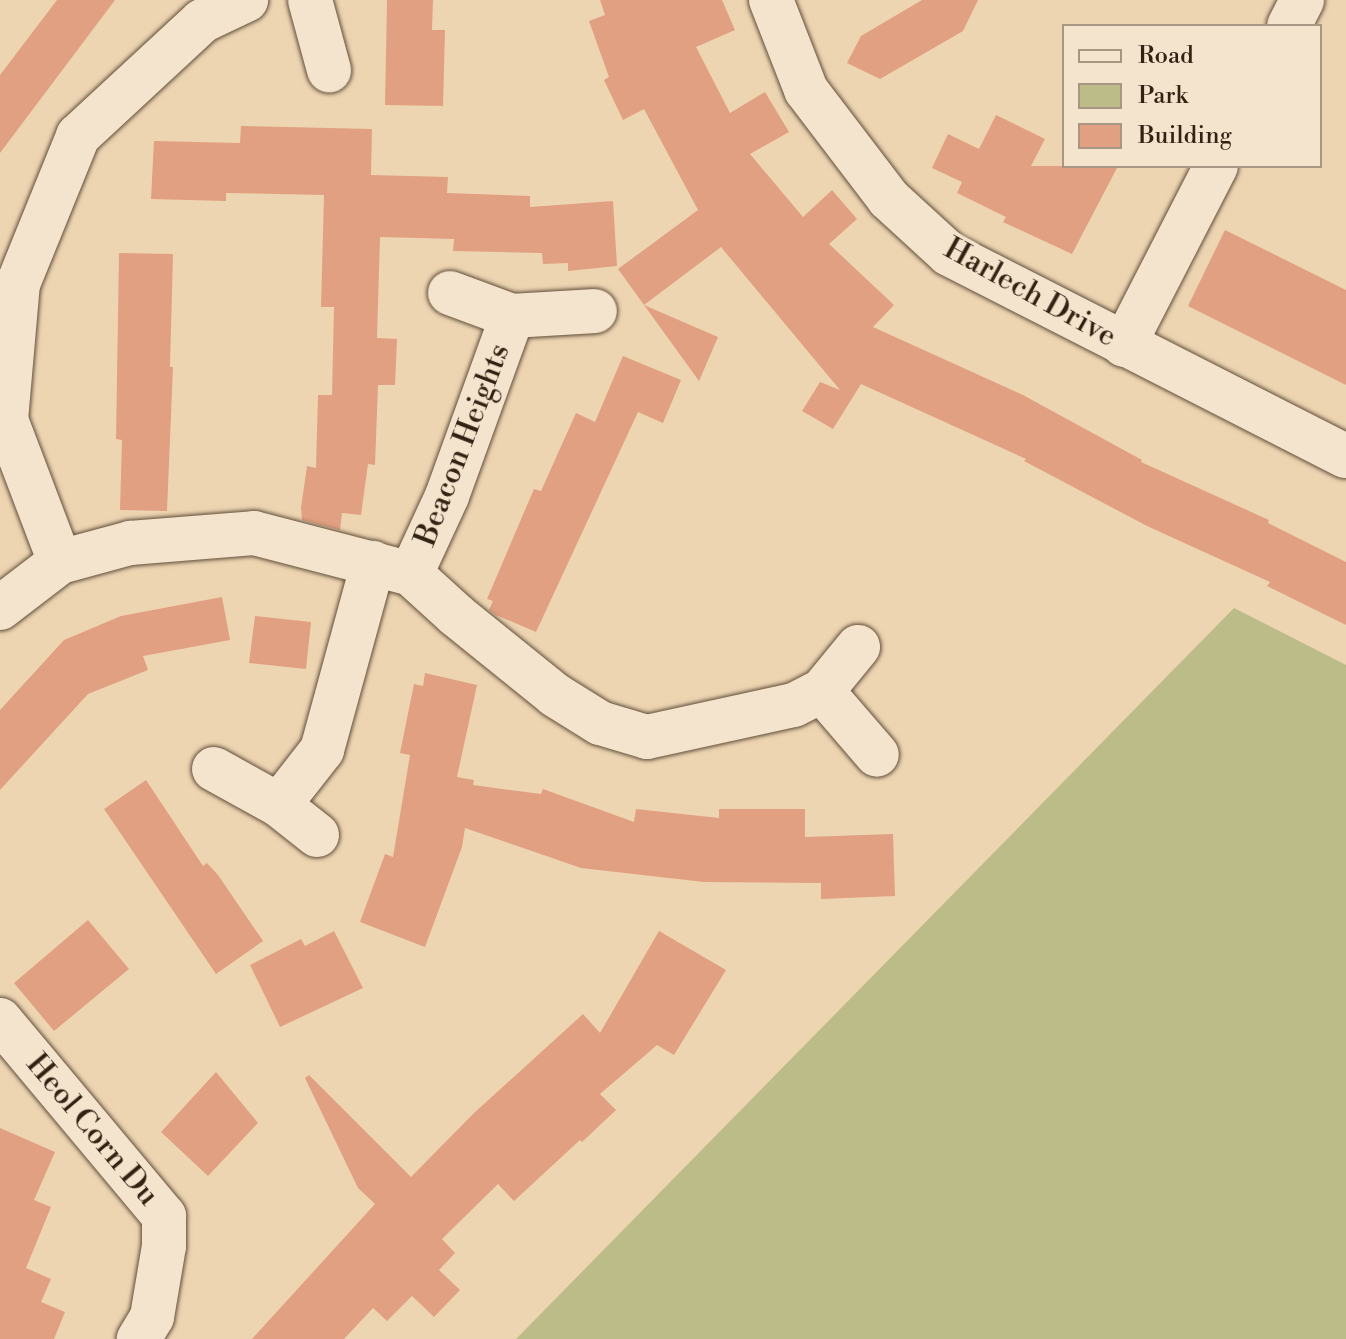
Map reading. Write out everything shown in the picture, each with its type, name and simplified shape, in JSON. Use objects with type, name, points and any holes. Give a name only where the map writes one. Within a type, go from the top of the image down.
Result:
[{"type":"street","points":[[60,562],[3,421],[18,284],[78,136],[202,21],[246,0]]},
{"type":"street","points":[[310,0],[329,70]]},
{"type":"street","name":"Harlech Drive","points":[[771,0],[806,90],[889,199],[949,254],[1346,456]]},
{"type":"street","points":[[1290,24],[1302,0]]},
{"type":"street","points":[[1124,345],[1215,168]]},
{"type":"street","name":"Beacon Heights","points":[[450,293],[512,316],[595,311]]},
{"type":"street","name":"Beacon Heights","points":[[279,805],[322,750],[392,568],[447,496],[512,316]]},
{"type":"street","name":"Beacon Heights","points":[[0,608],[60,562],[130,543],[254,533],[392,568],[555,695],[600,723],[647,737],[752,717],[794,705],[822,691],[858,647]]},
{"type":"street","points":[[822,691],[877,755]]},
{"type":"street","points":[[214,769],[279,805],[317,835]]},
{"type":"street","name":"Heol Corn Du","points":[[0,1020],[164,1216],[164,1246],[152,1317],[139,1339]]},
{"type":"green space","points":[[1234,608],[1346,665],[1346,1339],[516,1339]]},
{"type":"building","points":[[57,0],[115,0],[0,153],[0,75]]},
{"type":"building","points":[[387,0],[433,0],[432,30],[445,30],[443,106],[385,105]]},
{"type":"building","points":[[600,0],[722,0],[735,30],[696,47],[730,113],[765,92],[789,132],[750,154],[803,217],[832,190],[857,219],[829,244],[894,305],[873,327],[1023,395],[1141,462],[1269,520],[1268,523],[1346,562],[1346,625],[1267,586],[1270,582],[1147,526],[1024,461],[1026,459],[861,384],[833,429],[802,411],[820,382],[840,390],[721,247],[644,305],[618,269],[698,210],[644,109],[623,120],[604,80],[609,77],[589,21],[605,15]]},
{"type":"building","points":[[922,0],[978,0],[963,31],[880,79],[847,63],[861,36]]},
{"type":"building","points":[[996,115],[1045,139],[1031,166],[1117,168],[1072,254],[1003,222],[1006,217],[957,193],[962,182],[932,168],[948,134],[979,149]]},
{"type":"building","points":[[241,126],[372,129],[371,175],[448,177],[447,193],[530,196],[530,207],[613,201],[617,266],[568,271],[568,263],[543,264],[542,253],[453,251],[454,239],[380,237],[377,338],[397,339],[395,385],[378,385],[375,465],[368,464],[361,515],[342,513],[340,530],[302,520],[301,508],[307,466],[316,468],[318,395],[332,395],[334,307],[321,307],[324,195],[226,193],[226,201],[151,199],[154,141],[240,143]]},
{"type":"building","points":[[1225,230],[1346,290],[1346,385],[1188,306]]},
{"type":"building","points":[[119,253],[173,254],[170,367],[173,367],[167,511],[120,510],[122,440],[116,439]]},
{"type":"building","points":[[644,305],[718,337],[699,381]]},
{"type":"building","points":[[623,356],[681,380],[663,423],[638,412],[536,632],[496,615],[489,610],[493,601],[487,599],[534,489],[541,491],[576,413],[595,422]]},
{"type":"building","points":[[222,597],[230,640],[143,656],[148,670],[88,694],[0,790],[0,710],[64,640],[121,616]]},
{"type":"building","points":[[255,616],[311,622],[306,669],[249,663]]},
{"type":"building","points":[[425,673],[477,685],[457,777],[474,780],[473,785],[541,794],[543,789],[634,822],[636,809],[719,818],[719,809],[805,809],[805,837],[893,834],[895,896],[821,899],[821,883],[704,882],[581,868],[465,828],[462,847],[425,947],[360,922],[385,854],[393,857],[410,755],[400,753],[414,684],[423,686]]},
{"type":"building","points":[[146,780],[203,866],[207,863],[218,875],[263,941],[216,974],[104,809]]},
{"type":"building","points":[[88,920],[129,969],[54,1031],[14,983]]},
{"type":"building","points":[[334,931],[363,988],[280,1027],[250,965],[301,939],[305,946]]},
{"type":"building","points":[[659,931],[726,970],[674,1055],[657,1045],[600,1094],[616,1110],[514,1201],[498,1184],[442,1239],[455,1253],[439,1270],[460,1290],[434,1317],[412,1296],[387,1321],[373,1308],[344,1339],[252,1339],[375,1204],[358,1188],[305,1078],[309,1075],[411,1177],[473,1114],[583,1014],[600,1033]]},
{"type":"building","points":[[216,1072],[258,1123],[208,1176],[161,1132]]},
{"type":"building","points":[[0,1128],[55,1152],[34,1200],[51,1207],[26,1268],[51,1279],[41,1302],[65,1312],[54,1339],[0,1339]]}]
